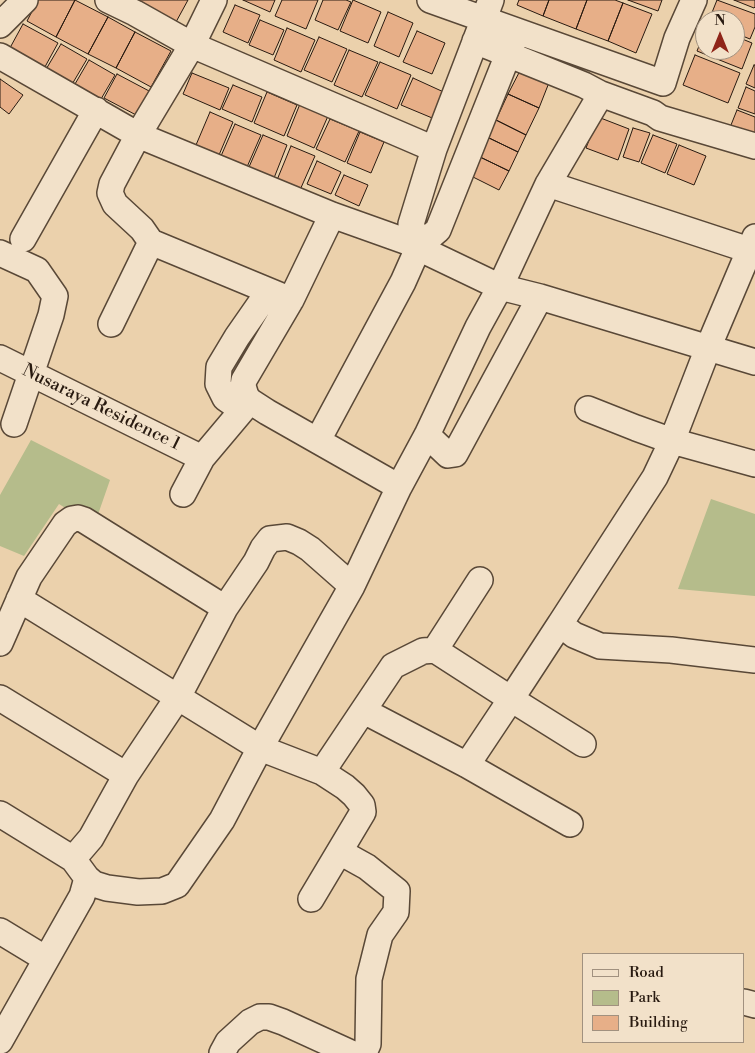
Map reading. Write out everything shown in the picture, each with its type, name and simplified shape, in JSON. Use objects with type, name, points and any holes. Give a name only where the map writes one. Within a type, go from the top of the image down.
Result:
[{"type":"street","points":[[0,26],[25,0]]},
{"type":"street","points":[[108,0],[192,45],[434,149]]},
{"type":"street","points":[[214,0],[192,45],[138,135],[112,184],[110,193],[115,204],[142,229],[151,242],[280,296]]},
{"type":"street","points":[[430,0],[483,20],[513,43],[601,94],[653,113],[660,118],[755,146]]},
{"type":"street","points":[[653,113],[677,38],[694,0]]},
{"type":"street","points":[[419,246],[411,224],[434,149],[483,20]]},
{"type":"street","points":[[513,43],[663,83]]},
{"type":"street","points":[[318,440],[403,282],[419,246],[438,230],[513,43]]},
{"type":"street","points":[[0,56],[138,135],[332,215],[419,246],[429,253],[500,288],[540,297],[755,362]]},
{"type":"street","points":[[0,814],[80,868],[94,884],[107,888],[138,892],[162,891],[177,885],[222,820],[260,748],[352,586],[478,327],[500,288],[548,184],[601,94]]},
{"type":"street","points":[[23,239],[96,110]]},
{"type":"street","points":[[448,111],[482,121]]},
{"type":"street","points":[[467,765],[656,476],[672,441],[708,348],[753,246],[548,184]]},
{"type":"street","points":[[183,494],[202,458],[246,406],[244,380],[280,296],[332,215]]},
{"type":"street","points":[[111,324],[151,242]]},
{"type":"street","points":[[0,252],[37,270],[55,296],[51,315],[22,394],[14,424]]},
{"type":"street","points":[[427,435],[448,455],[455,454],[540,297]]},
{"type":"street","points":[[478,327],[515,346]]},
{"type":"street","name":"Nusaraya Residence 1","points":[[0,358],[202,458]]},
{"type":"street","points":[[246,406],[266,412],[399,487]]},
{"type":"street","points":[[588,409],[672,441],[755,464]]},
{"type":"street","points":[[0,643],[29,577],[65,524],[72,519],[81,518],[225,608]]},
{"type":"street","points":[[0,1041],[82,896],[80,868],[91,838],[126,776],[178,697],[225,608],[256,562],[263,548],[270,539],[286,538],[299,542],[310,549],[352,586]]},
{"type":"street","points":[[434,650],[480,580]]},
{"type":"street","points":[[19,599],[260,748],[322,772],[344,787],[362,805],[363,812],[311,899]]},
{"type":"street","points":[[560,624],[574,635],[600,646],[671,650],[755,660]]},
{"type":"street","points":[[322,772],[393,666],[423,651],[434,650],[584,744]]},
{"type":"street","points":[[0,698],[126,776]]},
{"type":"street","points":[[364,711],[467,765],[570,824]]},
{"type":"street","points":[[340,852],[367,867],[397,891],[396,912],[380,935],[369,980],[368,1044],[364,1053]]},
{"type":"street","points":[[0,931],[46,959]]},
{"type":"street","points":[[222,1053],[228,1042],[250,1022],[260,1017],[269,1017],[283,1022],[351,1053]]},
{"type":"green space","points":[[31,440],[110,480],[94,526],[59,504],[24,556],[0,546],[0,495]]},
{"type":"green space","points":[[711,499],[755,514],[755,596],[678,589]]},
{"type":"building","points":[[38,0],[75,0],[56,37],[27,21]]},
{"type":"building","points":[[75,0],[108,17],[88,54],[56,37]]},
{"type":"building","points":[[133,0],[188,0],[176,22]]},
{"type":"building","points":[[243,0],[275,0],[270,12]]},
{"type":"building","points":[[282,0],[318,0],[306,29],[275,16]]},
{"type":"building","points":[[323,0],[346,0],[351,2],[338,30],[315,20]]},
{"type":"building","points":[[353,0],[381,12],[368,43],[340,31]]},
{"type":"building","points":[[519,0],[549,0],[543,16],[517,5]]},
{"type":"building","points":[[549,0],[587,0],[576,29],[543,16]]},
{"type":"building","points":[[587,0],[615,0],[623,3],[608,41],[576,29]]},
{"type":"building","points":[[628,0],[662,0],[658,11]]},
{"type":"building","points":[[717,0],[744,10],[713,10]]},
{"type":"building","points":[[734,0],[755,0],[755,7],[754,8]]},
{"type":"building","points":[[623,3],[652,14],[636,53],[608,41]]},
{"type":"building","points":[[235,5],[260,15],[248,43],[223,32]]},
{"type":"building","points":[[745,10],[755,14],[755,27],[750,39],[745,37]]},
{"type":"building","points":[[388,12],[413,23],[399,57],[374,46]]},
{"type":"building","points":[[108,17],[135,32],[116,68],[88,54]]},
{"type":"building","points":[[260,20],[284,30],[273,55],[249,45]]},
{"type":"building","points":[[23,24],[58,43],[40,76],[5,57]]},
{"type":"building","points":[[287,28],[315,40],[301,72],[274,60]]},
{"type":"building","points":[[417,31],[445,43],[432,74],[403,62]]},
{"type":"building","points":[[135,32],[171,51],[151,87],[116,68]]},
{"type":"building","points":[[319,37],[347,49],[332,82],[304,70]]},
{"type":"building","points":[[745,40],[752,43],[742,69],[720,60],[745,60]]},
{"type":"building","points":[[61,44],[87,59],[71,86],[45,71]]},
{"type":"building","points":[[349,50],[378,62],[362,97],[334,85]]},
{"type":"building","points":[[695,55],[695,60],[708,60],[740,73],[728,103],[683,85]]},
{"type":"building","points":[[89,60],[115,75],[101,99],[75,84]]},
{"type":"building","points":[[380,62],[411,75],[397,109],[365,95]]},
{"type":"building","points":[[524,63],[552,75],[539,108],[508,94]]},
{"type":"building","points":[[755,65],[755,88],[746,84]]},
{"type":"building","points":[[192,73],[229,88],[220,110],[183,94]]},
{"type":"building","points":[[117,74],[151,92],[138,116],[104,98]]},
{"type":"building","points":[[413,78],[448,94],[437,120],[401,105]]},
{"type":"building","points":[[0,79],[23,95],[9,114],[0,107]]},
{"type":"building","points":[[233,85],[262,97],[252,122],[222,109]]},
{"type":"building","points":[[746,87],[755,91],[755,114],[738,108]]},
{"type":"building","points":[[267,92],[297,105],[284,136],[254,123]]},
{"type":"building","points":[[508,94],[539,108],[526,135],[496,120]]},
{"type":"building","points":[[300,104],[328,116],[314,148],[287,136]]},
{"type":"building","points":[[737,110],[755,117],[755,140],[729,130]]},
{"type":"building","points":[[210,112],[233,122],[219,155],[196,145]]},
{"type":"building","points":[[598,117],[629,129],[618,160],[586,148]]},
{"type":"building","points":[[330,119],[359,131],[345,162],[316,149]]},
{"type":"building","points":[[496,120],[526,135],[518,152],[487,137]]},
{"type":"building","points":[[235,124],[261,135],[247,167],[221,156]]},
{"type":"building","points":[[633,128],[650,133],[639,162],[623,157]]},
{"type":"building","points":[[360,132],[384,142],[371,173],[347,163]]},
{"type":"building","points":[[263,135],[287,145],[274,178],[249,167]]},
{"type":"building","points":[[653,135],[677,144],[665,173],[641,163]]},
{"type":"building","points":[[487,137],[518,152],[509,171],[478,156]]},
{"type":"building","points":[[679,145],[706,156],[694,185],[667,174]]},
{"type":"building","points":[[291,146],[315,156],[300,190],[277,180]]},
{"type":"building","points":[[478,156],[509,171],[499,190],[469,175]]},
{"type":"building","points":[[317,161],[341,172],[331,194],[307,184]]},
{"type":"building","points":[[344,175],[368,185],[359,206],[335,195]]}]
